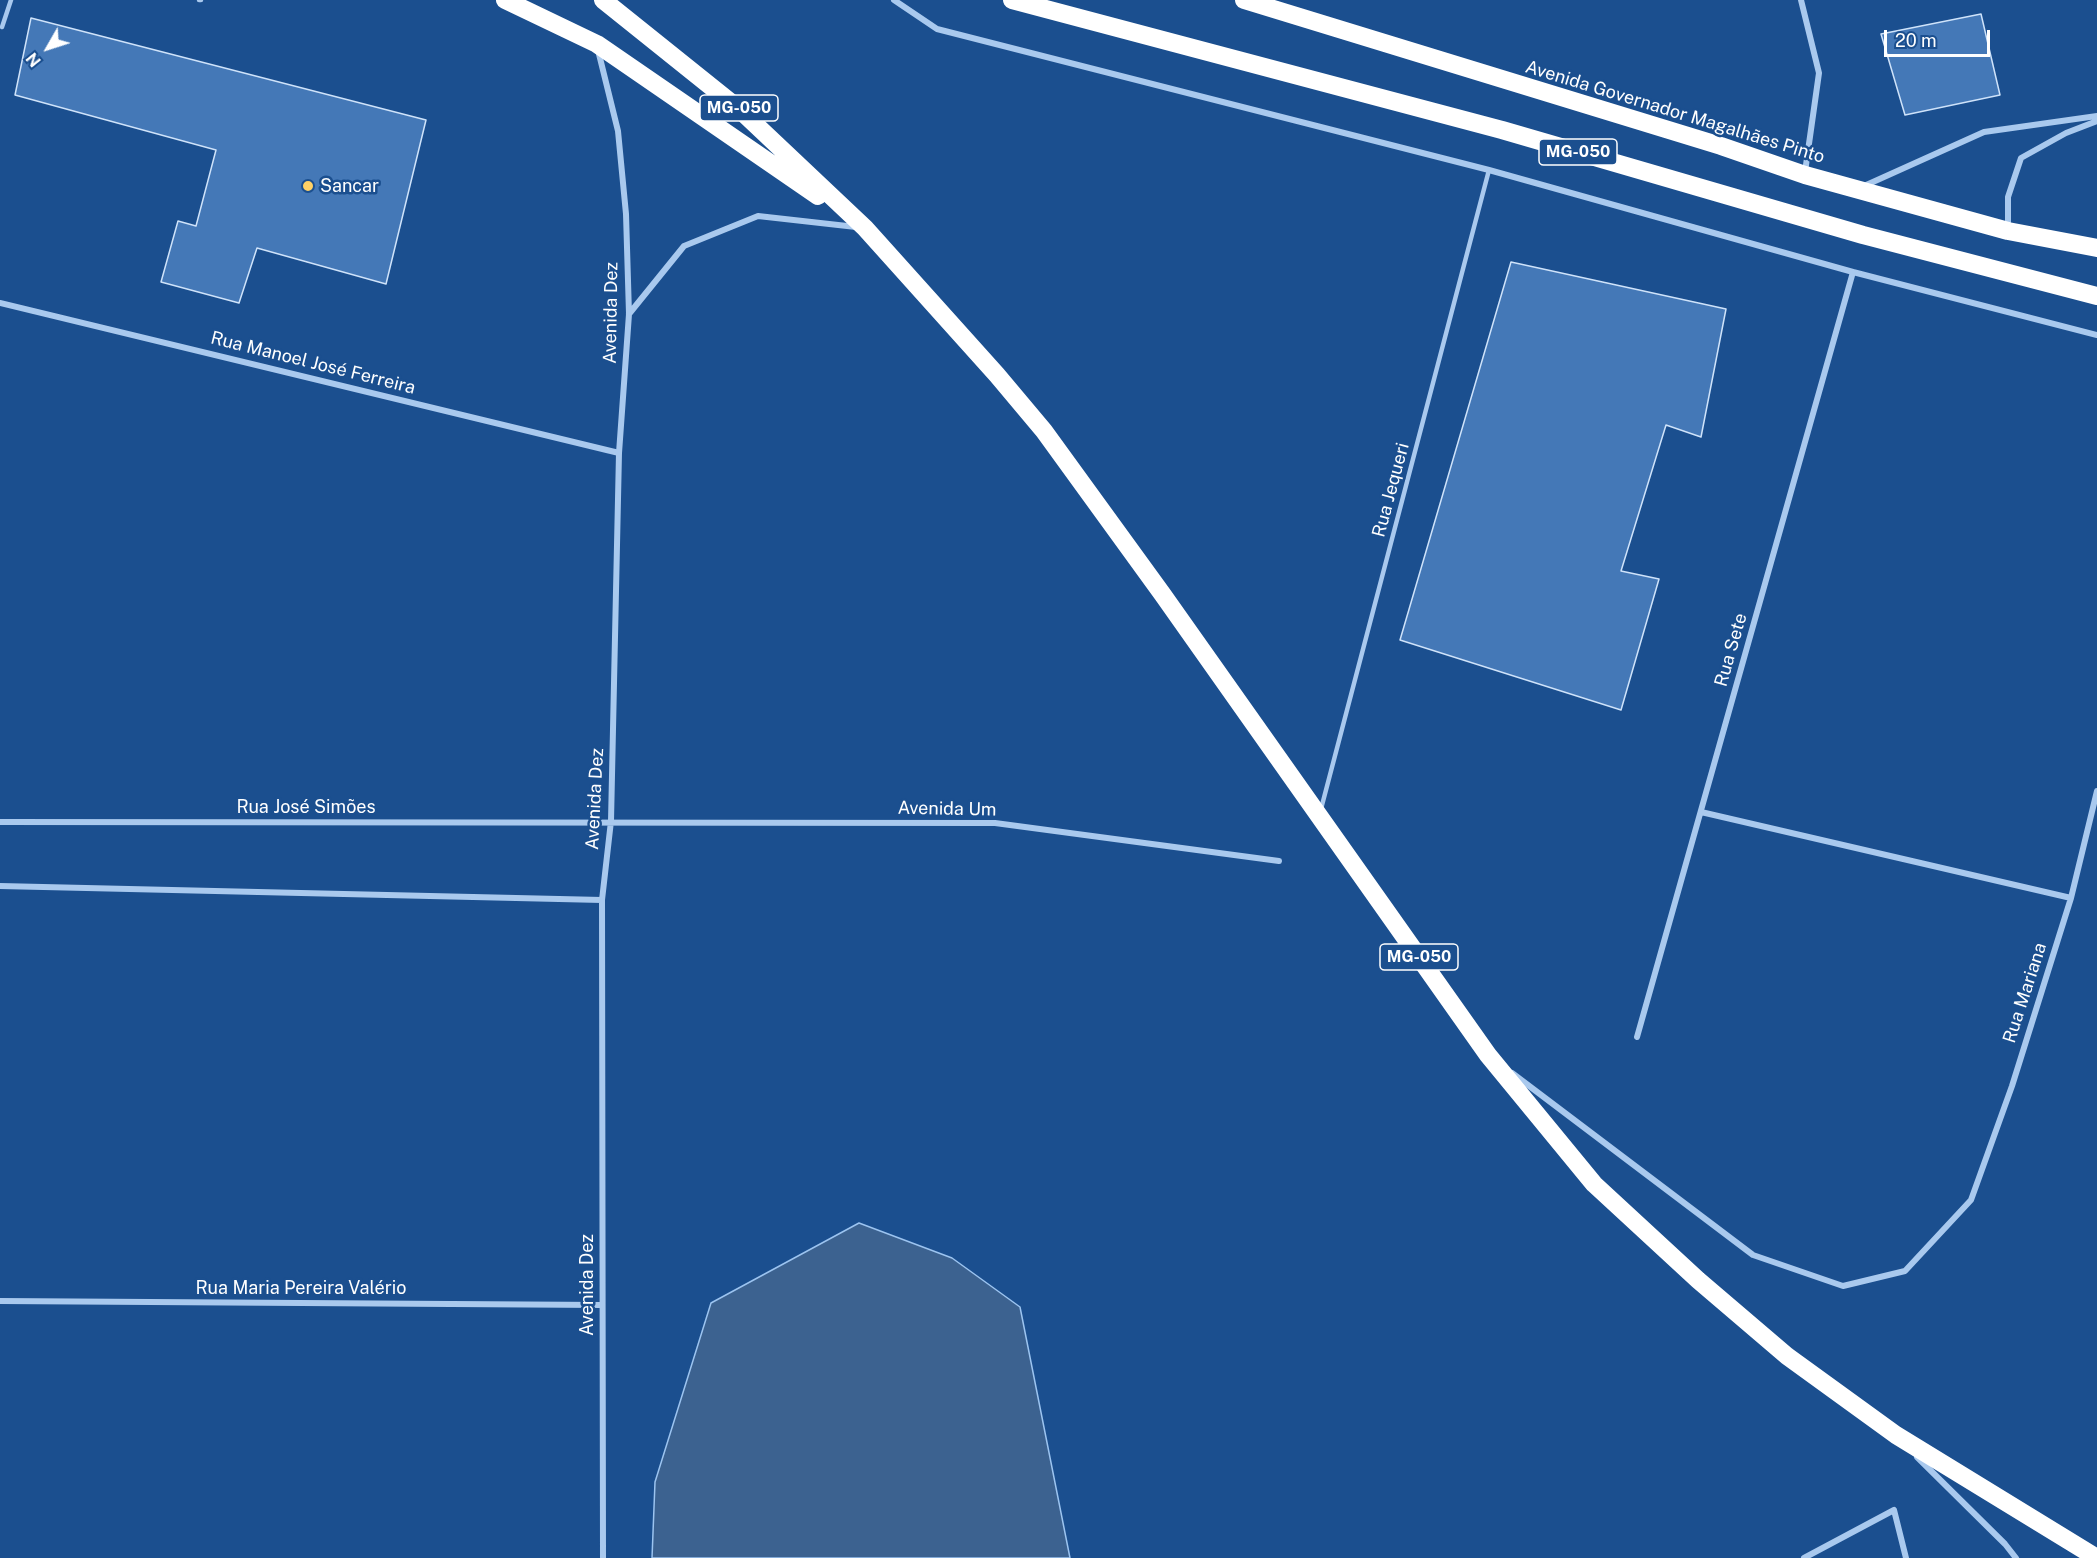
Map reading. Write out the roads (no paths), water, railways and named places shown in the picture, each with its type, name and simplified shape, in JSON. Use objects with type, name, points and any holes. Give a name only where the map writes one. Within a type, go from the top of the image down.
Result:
[{"type":"highway","points":[[505,0],[597,44],[865,228]]},
{"type":"highway","name":"MG-050","points":[[603,0],[739,108],[865,228],[1044,431],[1488,1055],[1594,1184],[1698,1281],[1787,1356],[1896,1435],[2097,1558]]},
{"type":"highway","name":"MG-050","points":[[1012,0],[1502,130],[1863,236],[2097,296]]},
{"type":"highway","name":"Avenida Governador Magalhães Pinto","points":[[1244,0],[1721,146],[1855,190],[2008,231],[2097,248]]},
{"type":"street","points":[[894,0],[937,29],[1489,170],[1853,272],[2097,335]]},
{"type":"street","points":[[1800,0],[1819,73],[1805,175]]},
{"type":"street","name":"Avenida Dez","points":[[597,44],[618,131],[626,214],[628,314],[619,453],[611,821],[602,900],[603,1558]]},
{"type":"street","points":[[1855,190],[1984,132],[2097,116]]},
{"type":"street","points":[[2008,231],[2008,197],[2020,158],[2097,121]]},
{"type":"street","points":[[628,314],[684,246],[758,216],[865,228]]},
{"type":"street","name":"Rua Sete","points":[[1637,1037],[1853,272]]},
{"type":"street","name":"Rua Manoel José Ferreira","points":[[0,303],[619,453]]},
{"type":"street","name":"Rua Mariana","points":[[1488,1055],[1753,1255],[1843,1286],[1905,1271],[1971,1200],[2012,1086],[2071,898],[2097,791]]},
{"type":"street","points":[[1701,812],[2071,898]]},
{"type":"street","name":"Rua José Simões","points":[[0,822],[611,821]]},
{"type":"street","name":"Avenida Um","points":[[611,821],[995,823],[1280,861]]},
{"type":"street","points":[[0,886],[602,900]]},
{"type":"street","name":"Rua Maria Pereira Valério","points":[[0,1301],[602,1305]]},
{"type":"street","points":[[1896,1435],[2005,1544],[2016,1558]]},
{"type":"street","points":[[1804,1558],[1894,1510],[1906,1558]]},
{"type":"lane","points":[[2,27],[10,0]]},
{"type":"lane","name":"Rua Jequeri","points":[[1319,816],[1489,170]]},
{"type":"water","points":[[859,1223],[952,1258],[1020,1307],[1070,1558],[652,1558],[655,1482],[711,1303]]},
{"type":"place","name":"Sancar","points":[[308,186]]}]
